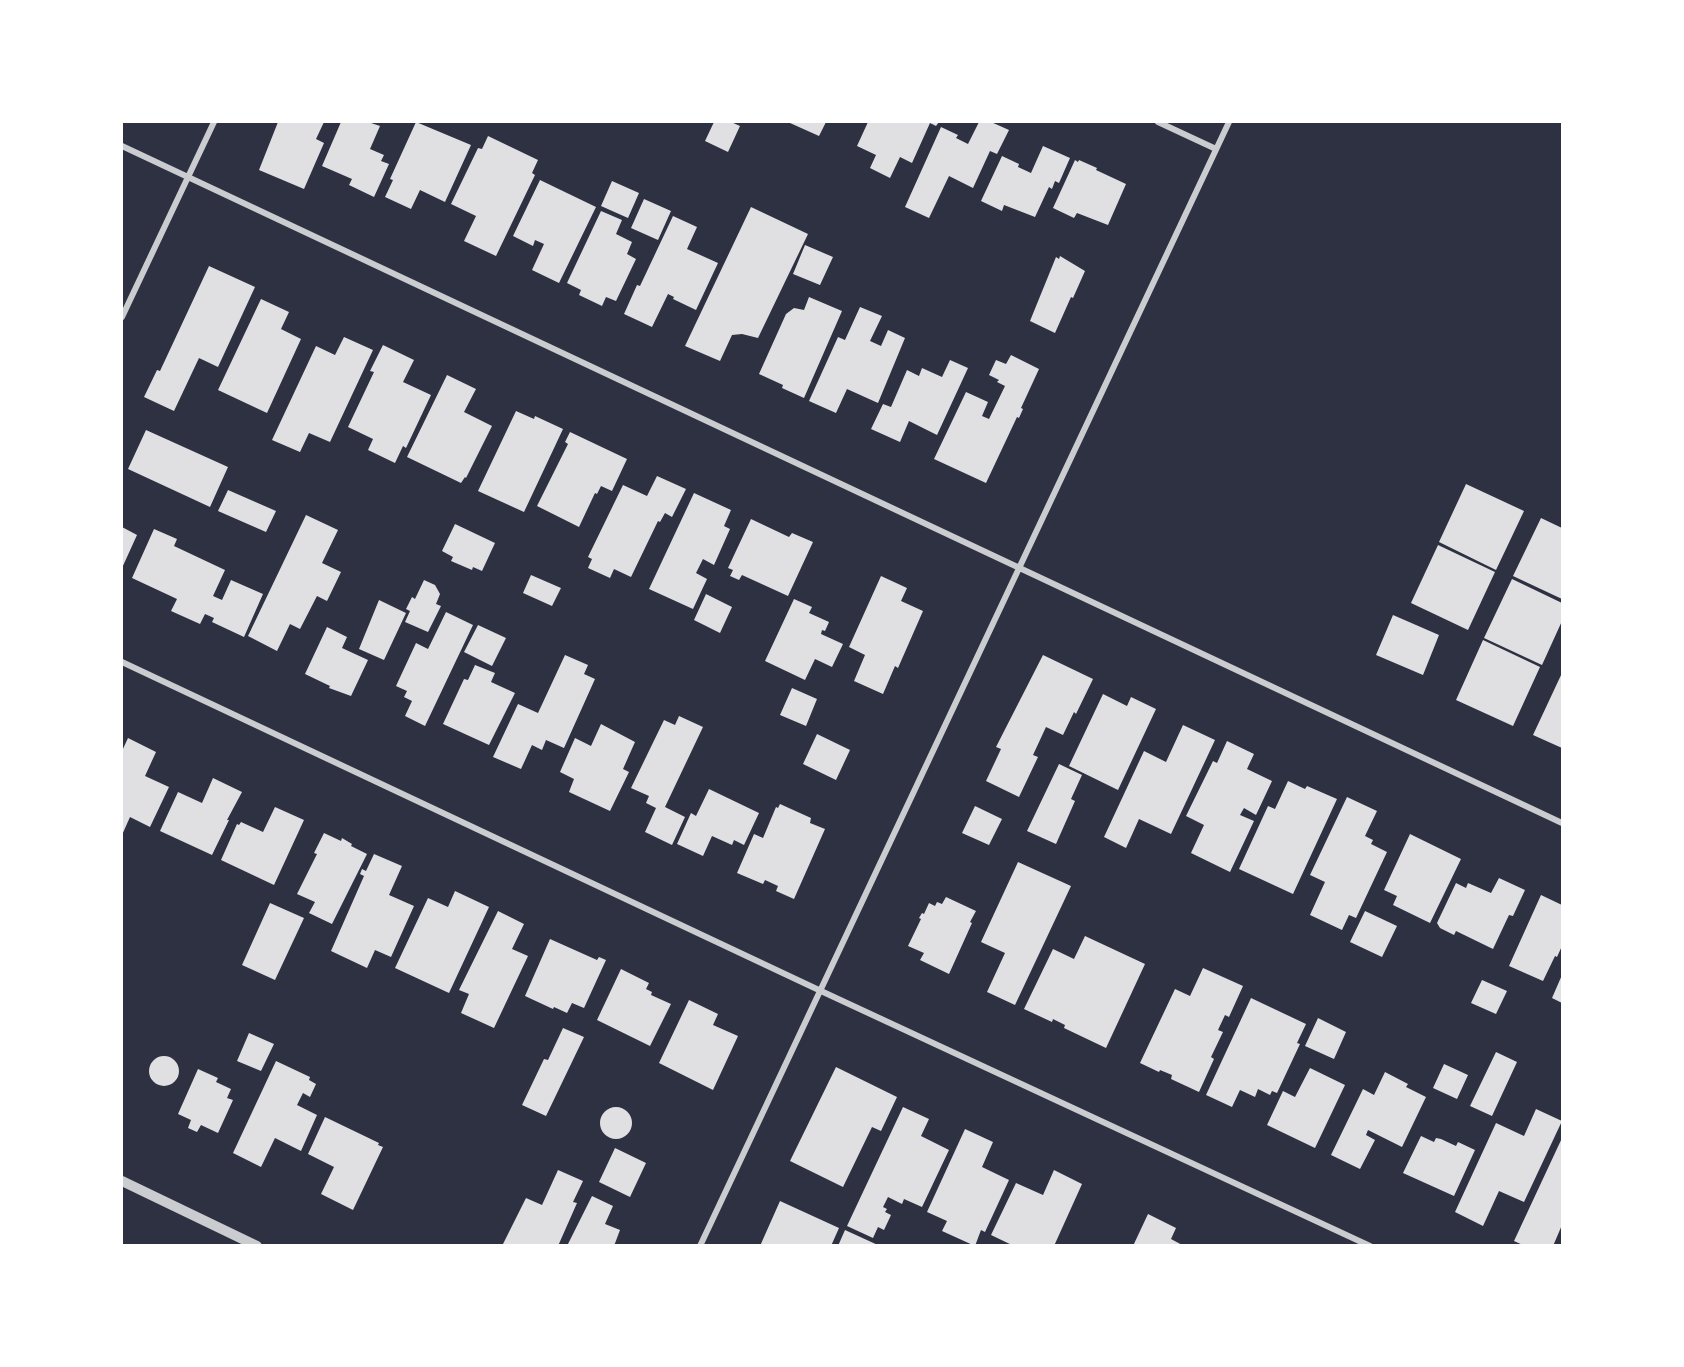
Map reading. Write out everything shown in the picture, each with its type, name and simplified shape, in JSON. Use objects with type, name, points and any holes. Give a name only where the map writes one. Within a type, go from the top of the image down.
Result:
[{"type":"street","points":[[122,317],[214,122]]},
{"type":"street","points":[[1158,122],[1216,149]]},
{"type":"street","points":[[700,1245],[1229,122]]},
{"type":"street","points":[[122,146],[1563,823]]},
{"type":"street","points":[[122,662],[821,991],[1370,1245]]},
{"type":"street","points":[[122,1181],[257,1245]]},
{"type":"building","points":[[278,122],[324,122],[316,139],[324,143],[304,189],[259,170]]},
{"type":"building","points":[[341,122],[368,122],[380,126],[370,149],[384,155],[381,161],[389,164],[374,197],[349,185],[352,179],[322,166]]},
{"type":"building","points":[[416,122],[471,145],[445,202],[420,190],[411,209],[385,197],[393,180],[390,179]]},
{"type":"building","points":[[714,122],[731,122],[740,126],[728,152],[705,141]]},
{"type":"building","points":[[791,122],[826,122],[819,136]]},
{"type":"building","points":[[868,122],[939,122],[936,126],[930,123],[912,163],[900,157],[890,178],[870,168],[876,155],[857,146]]},
{"type":"building","points":[[979,122],[991,122],[1009,130],[997,154],[990,151],[973,188],[949,176],[929,218],[905,207],[941,127],[958,135],[956,138],[968,144]]},
{"type":"building","points":[[488,136],[538,160],[532,173],[535,175],[496,256],[464,241],[476,216],[451,204],[478,148],[482,149]]},
{"type":"building","points":[[1043,146],[1070,158],[1059,183],[1055,181],[1052,189],[1049,187],[1035,217],[1004,205],[1002,211],[981,201],[1002,156],[1031,173]]},
{"type":"building","points":[[1075,160],[1097,168],[1096,170],[1126,184],[1108,225],[1077,213],[1074,218],[1053,208]]},
{"type":"building","points":[[540,180],[596,207],[559,283],[532,270],[544,244],[535,240],[533,246],[513,236]]},
{"type":"building","points":[[612,181],[639,193],[628,218],[601,206]]},
{"type":"building","points":[[644,199],[671,211],[658,240],[631,228]]},
{"type":"building","points":[[751,207],[808,234],[758,338],[742,334],[732,335],[720,361],[685,346]]},
{"type":"building","points":[[601,211],[622,220],[616,234],[632,242],[627,254],[636,259],[616,301],[606,297],[602,306],[579,295],[581,290],[567,283]]},
{"type":"building","points":[[673,216],[697,227],[687,249],[718,263],[696,310],[673,299],[674,297],[668,294],[652,327],[624,314]]},
{"type":"building","points":[[805,245],[833,257],[820,285],[793,274]]},
{"type":"building","points":[[1060,256],[1085,271],[1055,333],[1030,321],[1056,257],[1059,259]]},
{"type":"building","points":[[209,266],[255,287],[218,367],[199,358],[174,411],[144,397],[157,370],[160,371]]},
{"type":"building","points":[[809,297],[842,311],[804,398],[759,374],[786,314],[794,308],[804,310]]},
{"type":"building","points":[[261,299],[289,312],[281,329],[301,339],[267,413],[218,390]]},
{"type":"building","points":[[860,307],[882,316],[870,341],[881,346],[888,330],[905,338],[878,403],[847,389],[836,413],[809,401],[838,337],[845,340]]},
{"type":"building","points":[[344,337],[373,350],[330,442],[309,433],[300,452],[272,440],[316,346],[335,355]]},
{"type":"building","points":[[383,345],[414,360],[403,382],[431,395],[406,448],[403,446],[395,463],[368,450],[373,439],[348,427],[374,372],[370,371]]},
{"type":"building","points":[[1011,355],[1039,369],[1021,408],[1023,409],[1019,418],[1017,417],[986,483],[934,459],[966,392],[988,402],[982,416],[989,419],[1005,386],[989,375],[996,360],[1006,364]]},
{"type":"building","points":[[950,360],[968,368],[937,435],[909,421],[900,442],[871,429],[883,404],[891,407],[907,370],[919,376],[922,368],[942,377]]},
{"type":"building","points":[[447,375],[476,389],[464,412],[492,426],[466,478],[461,483],[407,457]]},
{"type":"building","points":[[516,411],[534,419],[535,416],[563,429],[524,512],[478,491]]},
{"type":"building","points":[[146,430],[228,467],[210,507],[128,469]]},
{"type":"building","points":[[570,432],[627,459],[612,491],[601,486],[597,494],[595,493],[579,527],[537,506],[568,444],[565,442]]},
{"type":"building","points":[[657,476],[686,489],[672,517],[665,513],[660,522],[658,521],[631,577],[614,569],[610,578],[588,568],[592,559],[588,557],[623,485],[647,496]]},
{"type":"building","points":[[1466,484],[1524,511],[1496,570],[1439,542]]},
{"type":"building","points":[[228,490],[276,511],[266,532],[218,511]]},
{"type":"building","points":[[694,493],[731,510],[724,526],[730,529],[714,565],[703,559],[696,573],[707,579],[693,609],[649,589]]},
{"type":"building","points":[[306,515],[338,530],[322,563],[341,572],[327,601],[317,596],[300,629],[290,624],[277,651],[248,636]]},
{"type":"building","points":[[1541,518],[1562,528],[1562,599],[1513,576]]},
{"type":"building","points":[[751,519],[789,537],[792,533],[813,542],[788,596],[742,575],[739,580],[730,576],[733,570],[728,568]]},
{"type":"building","points":[[455,524],[495,543],[482,571],[473,567],[472,570],[451,561],[453,557],[442,551]]},
{"type":"building","points":[[122,527],[137,535],[122,568]]},
{"type":"building","points":[[154,529],[177,539],[174,546],[225,570],[213,596],[222,600],[231,580],[263,594],[244,637],[212,622],[214,618],[205,614],[200,624],[171,611],[177,599],[132,578]]},
{"type":"building","points":[[1438,545],[1495,572],[1468,630],[1411,603]]},
{"type":"building","points":[[531,575],[561,588],[552,606],[523,593]]},
{"type":"building","points":[[881,576],[907,588],[901,601],[923,611],[898,668],[895,666],[883,694],[854,681],[865,655],[849,647]]},
{"type":"building","points":[[1512,579],[1562,603],[1562,621],[1542,665],[1484,638]]},
{"type":"building","points":[[424,580],[435,585],[440,594],[436,604],[441,606],[428,632],[405,622],[410,611],[406,609],[412,597],[415,599]]},
{"type":"building","points":[[706,594],[732,607],[720,633],[694,620]]},
{"type":"building","points":[[794,599],[812,607],[809,613],[829,622],[821,634],[843,644],[832,667],[815,659],[805,680],[765,661]]},
{"type":"building","points":[[379,600],[406,613],[384,660],[359,649]]},
{"type":"building","points":[[446,612],[473,625],[425,726],[405,716],[412,701],[404,697],[407,691],[396,686],[416,643],[428,649]]},
{"type":"building","points":[[1393,615],[1439,635],[1423,675],[1376,655]]},
{"type":"building","points":[[478,625],[506,638],[492,666],[464,652]]},
{"type":"building","points":[[327,627],[347,637],[342,648],[368,660],[351,696],[329,688],[330,686],[305,674]]},
{"type":"building","points":[[1483,640],[1540,667],[1513,726],[1456,700]]},
{"type":"building","points":[[565,655],[588,665],[584,674],[595,679],[564,748],[546,740],[542,750],[532,745],[521,769],[493,757],[518,704],[538,713]]},
{"type":"building","points":[[1043,655],[1093,679],[1063,735],[1046,727],[1033,755],[1038,757],[1019,797],[986,781],[1001,749],[996,747]]},
{"type":"building","points":[[475,665],[495,673],[491,682],[515,693],[489,745],[443,724],[464,679],[468,680]]},
{"type":"building","points":[[1562,673],[1562,748],[1533,735]]},
{"type":"building","points":[[792,688],[817,699],[806,726],[780,715]]},
{"type":"building","points":[[1103,694],[1127,706],[1131,697],[1156,709],[1118,790],[1069,766]]},
{"type":"building","points":[[679,716],[703,727],[665,807],[685,817],[672,845],[645,832],[656,808],[646,803],[649,796],[631,788],[664,720],[675,725]]},
{"type":"building","points":[[601,724],[635,742],[623,769],[629,772],[610,811],[569,792],[574,779],[560,772],[575,738],[591,746]]},
{"type":"building","points":[[1183,725],[1215,740],[1171,834],[1139,819],[1126,848],[1104,837],[1144,751],[1166,762]]},
{"type":"building","points":[[817,734],[850,750],[836,780],[803,764]]},
{"type":"building","points":[[128,738],[156,752],[145,776],[169,787],[150,827],[130,817],[122,835],[122,751]]},
{"type":"building","points":[[1227,741],[1254,754],[1247,769],[1272,781],[1256,815],[1244,808],[1240,815],[1254,821],[1230,872],[1191,853],[1204,825],[1186,816],[1213,761],[1217,763]]},
{"type":"building","points":[[1059,764],[1082,775],[1071,799],[1075,801],[1056,844],[1027,831]]},
{"type":"building","points":[[213,778],[242,792],[212,855],[160,831],[178,792],[202,803]]},
{"type":"building","points":[[1288,781],[1305,789],[1307,786],[1337,799],[1293,894],[1239,869],[1268,806],[1275,809]]},
{"type":"building","points":[[709,789],[759,813],[744,845],[734,840],[732,845],[712,836],[703,856],[677,844],[691,813],[696,816]]},
{"type":"building","points":[[1347,797],[1377,811],[1365,836],[1373,840],[1371,844],[1387,852],[1356,918],[1349,915],[1342,930],[1310,915],[1325,882],[1310,875]]},
{"type":"building","points":[[780,804],[811,818],[810,823],[825,829],[794,899],[776,891],[778,886],[765,880],[763,884],[737,873],[754,834],[763,838],[776,807],[778,808]]},
{"type":"building","points":[[975,806],[1002,819],[989,845],[962,833]]},
{"type":"building","points":[[275,807],[304,820],[274,885],[221,860],[237,824],[241,822],[263,832]]},
{"type":"building","points":[[324,833],[341,841],[342,838],[352,844],[351,846],[367,854],[332,924],[309,913],[315,902],[297,894],[317,854],[314,853]]},
{"type":"building","points":[[1410,834],[1461,859],[1430,923],[1393,905],[1397,896],[1384,890]]},
{"type":"building","points":[[374,854],[402,866],[389,895],[414,906],[391,957],[375,950],[367,968],[331,951],[364,876],[360,874],[362,869],[366,871]]},
{"type":"building","points":[[1018,862],[1071,886],[1015,1005],[987,992],[1005,953],[981,942]]},
{"type":"building","points":[[1499,878],[1525,890],[1513,916],[1509,915],[1493,949],[1456,931],[1454,935],[1440,928],[1437,923],[1456,883],[1466,888],[1468,883],[1491,893]]},
{"type":"building","points":[[455,891],[489,907],[449,993],[395,968],[428,898],[448,907]]},
{"type":"building","points":[[1541,895],[1562,905],[1562,946],[1543,981],[1509,966]]},
{"type":"building","points":[[946,897],[976,911],[949,974],[920,960],[924,953],[908,946],[921,919],[919,918],[922,913],[924,914],[929,903],[935,906],[937,902],[942,904]]},
{"type":"building","points":[[270,903],[304,918],[275,980],[242,965]]},
{"type":"building","points":[[498,911],[524,924],[512,949],[528,956],[494,1028],[461,1013],[469,994],[459,990]]},
{"type":"building","points":[[1365,911],[1397,926],[1382,957],[1350,942]]},
{"type":"building","points":[[1085,936],[1145,964],[1106,1048],[1064,1028],[1065,1025],[1053,1019],[1052,1022],[1024,1009],[1053,949],[1074,959]]},
{"type":"building","points":[[550,939],[597,960],[599,957],[606,960],[584,1008],[572,1003],[567,1013],[525,996]]},
{"type":"building","points":[[1203,968],[1243,986],[1229,1017],[1225,1015],[1218,1030],[1223,1032],[1211,1057],[1214,1059],[1199,1092],[1171,1079],[1172,1075],[1140,1063],[1175,989],[1190,996]]},
{"type":"building","points":[[621,969],[649,983],[646,989],[652,992],[651,995],[671,1004],[650,1046],[597,1020]]},
{"type":"building","points":[[1562,975],[1562,1003],[1552,998]]},
{"type":"building","points":[[1482,980],[1507,991],[1496,1014],[1471,1003]]},
{"type":"building","points":[[1251,998],[1306,1024],[1297,1043],[1300,1044],[1277,1093],[1272,1091],[1270,1095],[1258,1089],[1255,1097],[1240,1090],[1232,1107],[1206,1095]]},
{"type":"building","points":[[689,1000],[718,1014],[713,1025],[738,1036],[713,1090],[659,1063]]},
{"type":"building","points":[[1318,1018],[1346,1032],[1334,1059],[1305,1046]]},
{"type":"building","points":[[563,1028],[584,1037],[546,1116],[522,1105],[544,1059],[548,1060]]},
{"type":"building","points":[[249,1033],[274,1044],[261,1071],[237,1061]]},
{"type":"building","points":[[1496,1052],[1517,1062],[1492,1116],[1470,1106]]},
{"type":"building","points":[[164,1056],[170,1057],[178,1065],[178,1077],[170,1085],[164,1086],[158,1085],[150,1077],[149,1071],[150,1065],[158,1057]]},
{"type":"building","points":[[276,1061],[310,1077],[309,1080],[316,1084],[310,1097],[303,1093],[297,1105],[317,1115],[301,1151],[275,1138],[261,1167],[233,1153]]},
{"type":"building","points":[[1444,1064],[1468,1075],[1457,1099],[1433,1088]]},
{"type":"building","points":[[836,1067],[897,1097],[881,1131],[872,1127],[843,1187],[790,1161]]},
{"type":"building","points":[[1310,1068],[1345,1085],[1315,1148],[1267,1125],[1283,1091],[1295,1097]]},
{"type":"building","points":[[198,1069],[218,1078],[216,1082],[231,1089],[227,1098],[233,1100],[218,1133],[201,1125],[197,1132],[188,1128],[191,1120],[178,1114]]},
{"type":"building","points":[[1385,1072],[1408,1084],[1406,1087],[1426,1097],[1402,1147],[1368,1130],[1366,1135],[1375,1140],[1360,1169],[1331,1155],[1363,1089],[1374,1095]]},
{"type":"building","points":[[616,1107],[627,1112],[632,1123],[627,1134],[616,1139],[605,1134],[600,1123],[605,1112]]},
{"type":"building","points":[[903,1107],[929,1119],[921,1136],[949,1150],[922,1207],[904,1199],[902,1204],[888,1197],[883,1207],[887,1209],[885,1212],[891,1215],[884,1230],[878,1227],[873,1238],[847,1226]]},
{"type":"building","points":[[1536,1109],[1562,1121],[1524,1202],[1499,1191],[1483,1226],[1455,1212],[1496,1123],[1524,1136]]},
{"type":"building","points":[[325,1117],[383,1147],[353,1210],[321,1194],[334,1167],[308,1154]]},
{"type":"building","points":[[965,1129],[993,1142],[982,1167],[1009,1180],[985,1232],[981,1230],[975,1246],[942,1231],[947,1221],[927,1212]]},
{"type":"building","points":[[1421,1136],[1434,1142],[1436,1138],[1441,1139],[1456,1146],[1458,1142],[1475,1150],[1454,1196],[1403,1173]]},
{"type":"building","points":[[1562,1138],[1562,1225],[1553,1246],[1525,1246],[1514,1241]]},
{"type":"building","points":[[615,1148],[646,1163],[630,1197],[599,1182]]},
{"type":"building","points":[[558,1170],[583,1181],[573,1202],[577,1203],[558,1246],[502,1246],[526,1198],[542,1205]]},
{"type":"building","points":[[1054,1170],[1082,1184],[1054,1246],[1014,1246],[991,1235],[1016,1183],[1043,1195]]},
{"type":"building","points":[[592,1196],[613,1206],[605,1224],[620,1230],[614,1246],[567,1246]]},
{"type":"building","points":[[780,1201],[839,1228],[831,1246],[760,1246]]},
{"type":"building","points":[[1148,1214],[1176,1228],[1171,1239],[1184,1246],[1133,1246]]},
{"type":"building","points":[[845,1230],[880,1246],[838,1246]]}]
